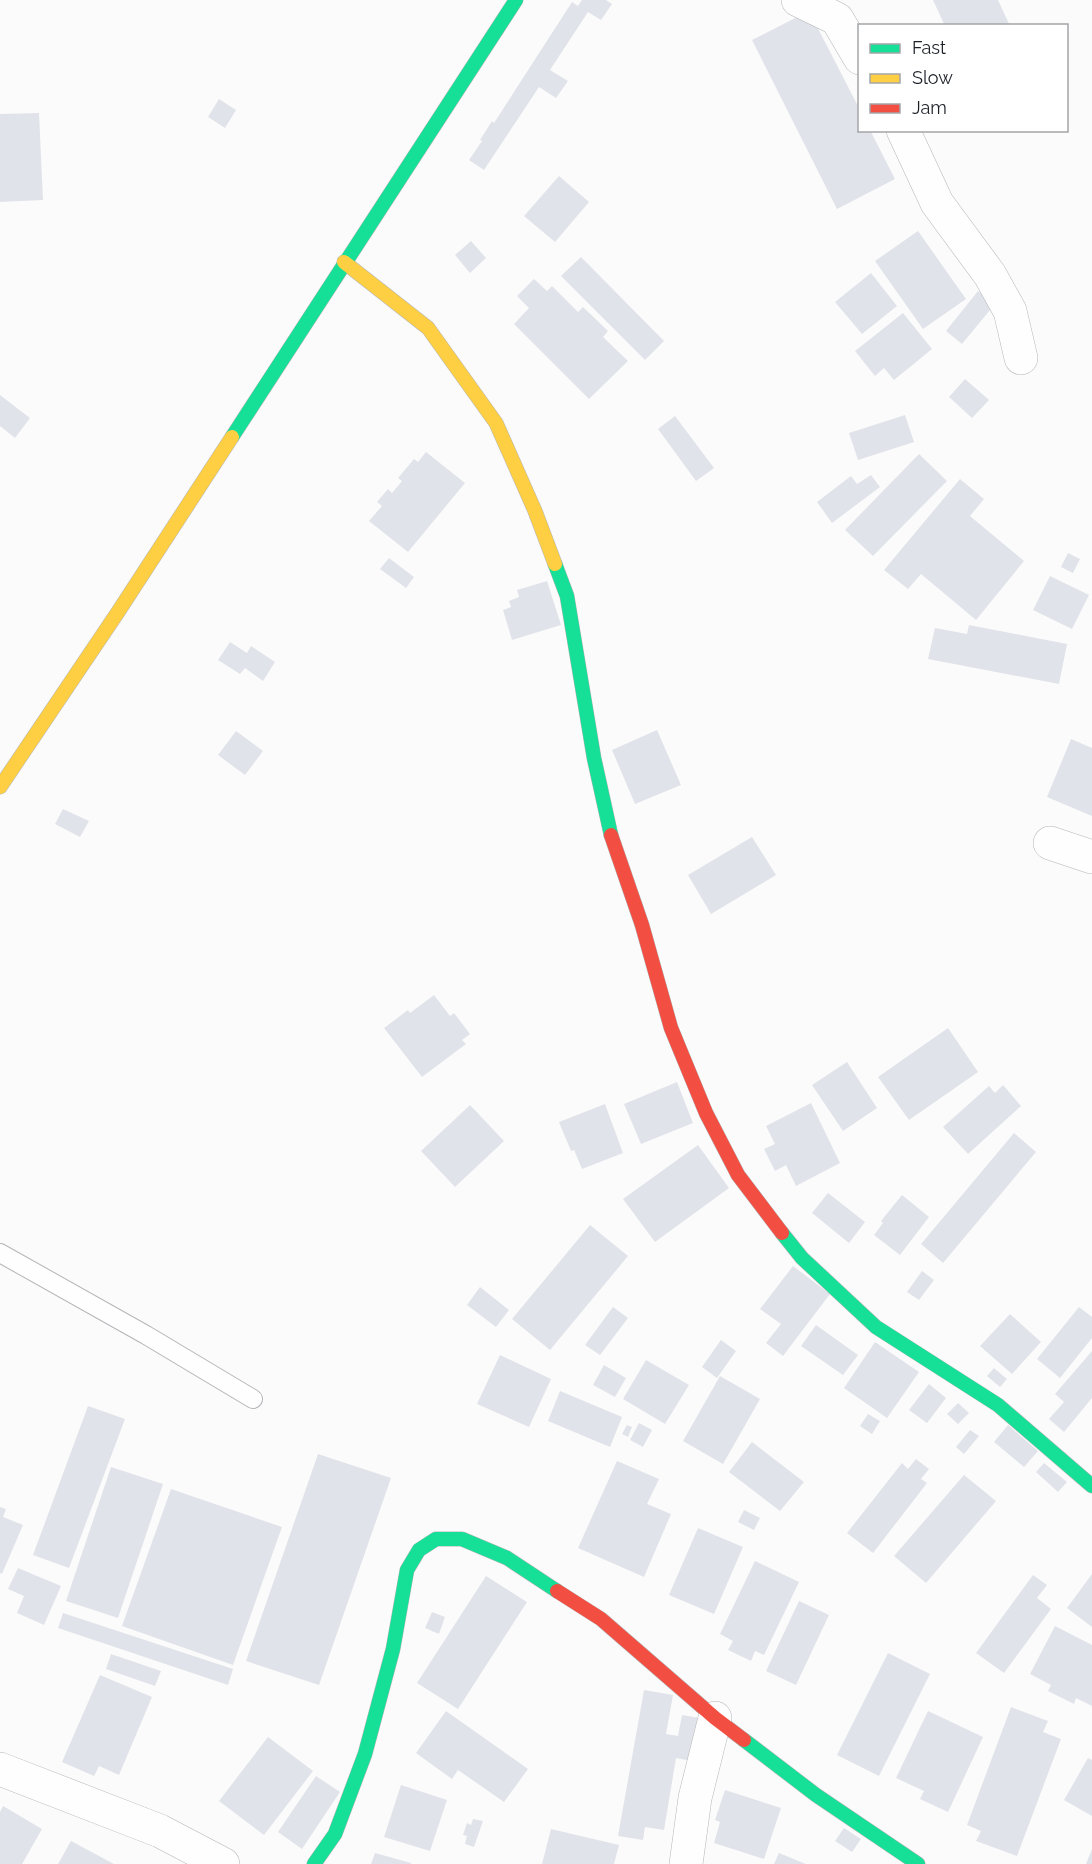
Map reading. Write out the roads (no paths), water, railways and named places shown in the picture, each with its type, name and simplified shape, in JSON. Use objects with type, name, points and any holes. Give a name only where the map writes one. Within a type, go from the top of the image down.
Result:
[{"type":"street","points":[[0,787],[118,612],[516,0]]},
{"type":"street","points":[[798,0],[837,19],[858,55]]},
{"type":"street","points":[[904,132],[938,203],[990,275],[1010,311],[1021,358]]},
{"type":"street","points":[[344,262],[429,328],[496,423],[535,511],[567,596],[594,758],[613,842],[642,925],[671,1028],[706,1113],[738,1175],[802,1258],[876,1327],[998,1405],[1092,1486]]},
{"type":"street","points":[[1050,843],[1092,857]]},
{"type":"street","points":[[314,1864],[335,1834],[365,1754],[393,1649],[407,1570],[419,1550],[436,1539],[462,1539],[516,1564],[601,1619],[715,1718],[816,1795],[918,1864]]},
{"type":"street","points":[[686,1864],[695,1798],[715,1718]]},
{"type":"street","points":[[0,1769],[160,1831],[223,1864]]},
{"type":"lane","points":[[0,1253],[146,1335],[253,1399]]}]
